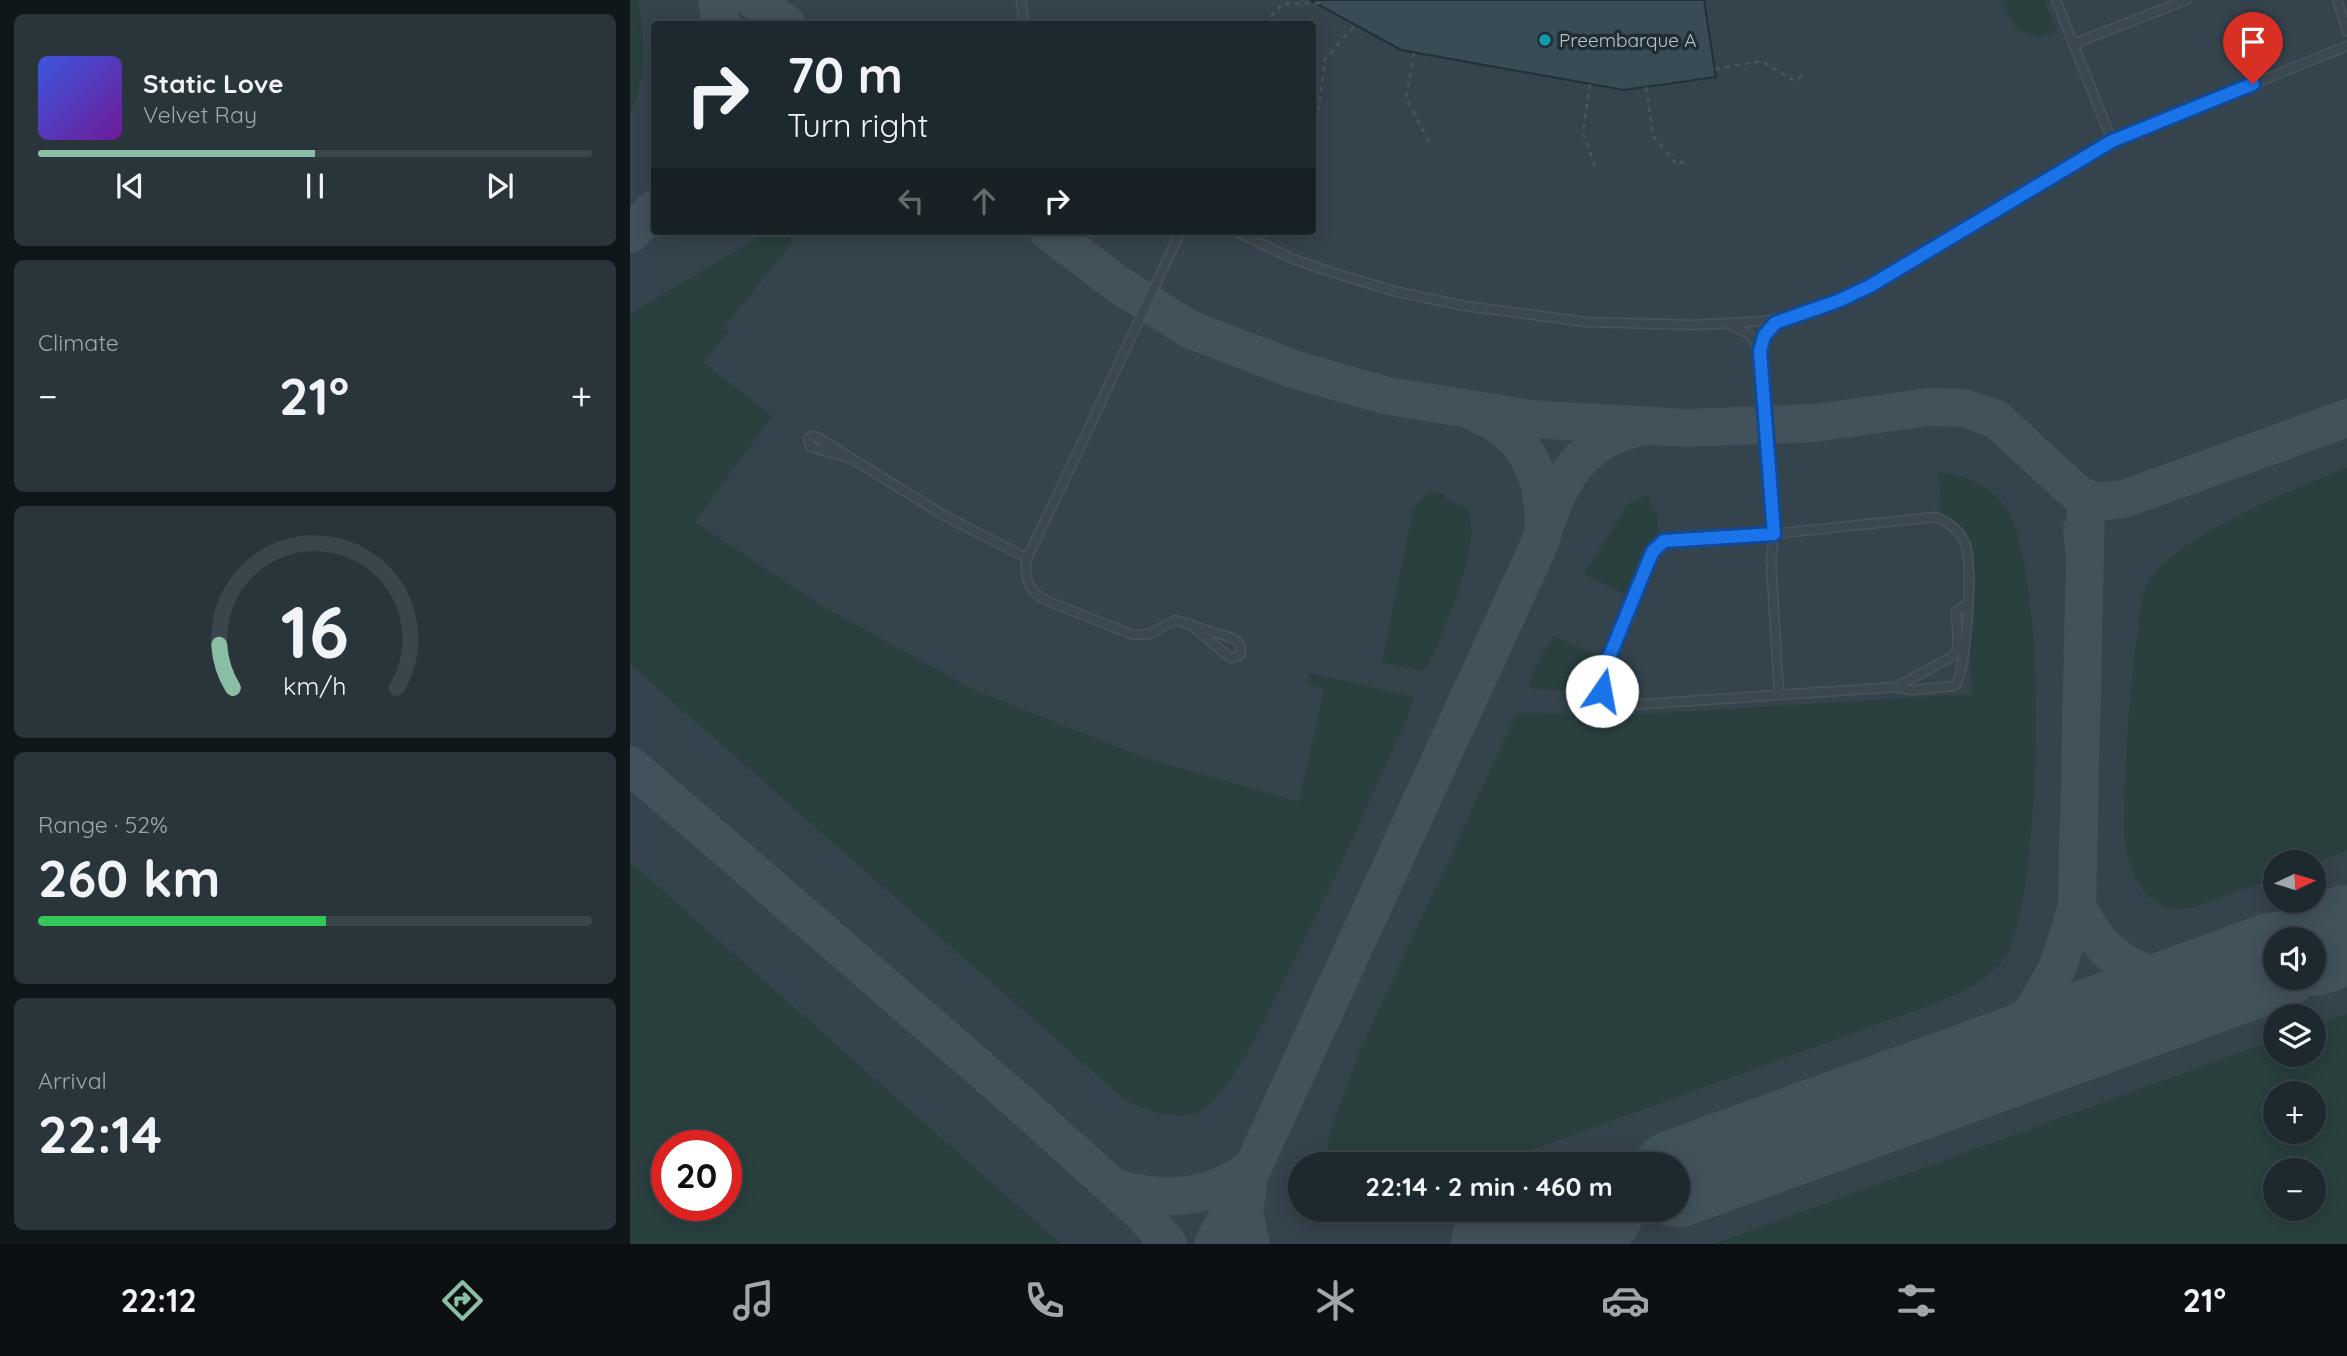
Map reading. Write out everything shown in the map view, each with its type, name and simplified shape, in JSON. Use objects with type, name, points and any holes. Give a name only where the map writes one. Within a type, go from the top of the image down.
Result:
[{"type":"lane","points":[[1022,0],[1024,21]]},
{"type":"lane","points":[[2056,0],[2112,141]]},
{"type":"lane","points":[[2073,44],[2186,0]]},
{"type":"lane","points":[[2337,0],[2347,31]]},
{"type":"lane","points":[[1242,235],[1331,272],[1394,291],[1465,306],[1586,322],[1642,325],[1724,324],[1784,317],[1838,301],[1870,286],[2112,141],[2347,46]]},
{"type":"lane","points":[[1179,235],[1102,395],[1086,438],[1027,558],[1028,583],[1037,596],[1114,629],[1143,635],[1157,630],[1169,621],[1190,624],[1235,639],[1241,646],[1240,655],[1232,658],[1228,656],[1190,624]]},
{"type":"lane","points":[[1779,695],[1771,560],[1774,534],[1760,351],[1764,336],[1784,317]]},
{"type":"lane","points":[[1724,324],[1749,334],[1760,351]]},
{"type":"lane","points":[[848,457],[945,516],[1027,558]]},
{"type":"lane","points":[[1929,517],[1940,519],[1956,529],[1966,545],[1969,582],[1967,611],[1960,679],[1955,686],[1912,690],[1896,687],[1618,705],[1611,702],[1602,691],[1603,672],[1649,560],[1658,545],[1664,541],[1774,534],[1929,517]]},
{"type":"lane","points":[[1896,687],[1954,656],[1958,646],[1956,612],[1962,607],[1967,611]]},
{"type":"path","points":[[1268,21],[1282,4],[1322,3]]},
{"type":"path","points":[[1317,121],[1325,59],[1354,25]]},
{"type":"path","points":[[1414,53],[1406,98],[1430,145]]},
{"type":"path","points":[[1715,69],[1761,61],[1795,81],[1804,75]]},
{"type":"path","points":[[1590,84],[1583,133],[1595,169]]},
{"type":"path","points":[[1646,87],[1653,136],[1677,165],[1684,161]]},
{"type":"shaded area","points":[[630,0],[2347,0],[2347,1244],[630,1244]]},
{"type":"green space","points":[[630,0],[637,0],[639,6],[643,61],[639,88],[630,115]]},
{"type":"green space","points":[[2001,0],[2044,0],[2057,32],[2037,37],[2017,29]]},
{"type":"green space","points":[[762,235],[787,235],[793,242],[725,326],[729,330],[704,363],[772,416],[695,522],[822,606],[974,690],[1148,759],[1299,802],[1324,689],[1306,684],[1310,673],[1414,697],[1346,852],[1264,1021],[1235,1074],[1201,1111],[1173,1116],[1142,1108],[1124,1099],[630,664],[630,314]]},
{"type":"green space","points":[[2347,468],[2347,851],[2326,859],[2326,850],[2263,850],[2263,882],[2190,908],[2161,905],[2151,898],[2135,877],[2124,836],[2131,692],[2143,596],[2149,581],[2162,565],[2183,548],[2239,515]]},
{"type":"green space","points":[[1939,473],[1974,481],[1997,497],[2018,537],[2028,589],[2034,654],[2034,796],[2028,862],[2019,916],[2003,961],[1988,975],[1941,1001],[1526,1152],[1326,1152],[1332,1126],[1362,1046],[1517,713],[1632,715],[1972,694],[1970,651],[1976,582],[1974,553],[1963,529],[1941,511]]},
{"type":"green space","points":[[1432,493],[1444,493],[1446,500],[1465,507],[1471,521],[1471,540],[1452,609],[1428,665],[1422,671],[1382,662],[1413,509],[1421,499]]},
{"type":"green space","points":[[1647,495],[1658,518],[1658,537],[1654,538],[1629,594],[1624,594],[1584,574],[1628,504]]},
{"type":"green space","points":[[1553,636],[1601,657],[1587,692],[1528,687]]},
{"type":"green space","points":[[630,862],[1061,1244],[630,1244]]},
{"type":"green space","points":[[2347,1014],[2347,1244],[1714,1244],[2263,1044],[2263,1067],[2326,1067],[2326,1022]]},
{"type":"building","name":"Preembarque A","points":[[1310,0],[1704,0],[1716,77],[1624,90],[1401,50]]},
{"type":"taxiway","points":[[717,0],[720,21]]},
{"type":"taxiway","points":[[754,0],[782,21]]},
{"type":"taxiway","points":[[630,234],[651,212]]},
{"type":"taxiway","points":[[1053,235],[1116,283],[1189,329],[1296,370],[1388,396],[1530,419],[1687,428],[1815,423],[1929,407],[1964,408],[1996,419],[2082,498],[2086,508],[2085,556]]},
{"type":"taxiway","points":[[1478,414],[1508,433],[1529,459],[1541,490],[1543,526]]},
{"type":"taxiway","points":[[2079,495],[2095,502],[2124,499],[2347,418]]},
{"type":"taxiway","points":[[1213,1244],[1253,1167],[1539,545],[1560,488],[1581,458],[1595,446],[1612,436],[1633,429]]},
{"type":"taxiway","points":[[1949,1079],[2003,1044],[2034,1009],[2057,969],[2077,904],[2085,556],[2082,529]]},
{"type":"taxiway","points":[[630,765],[1022,1105],[1145,1216],[1168,1244]]},
{"type":"taxiway","points":[[2077,904],[2089,928],[2104,946],[2121,961],[2141,971],[2162,977],[2185,979],[2234,975]]},
{"type":"taxiway","points":[[1115,1188],[1152,1196],[1187,1195],[1220,1186],[1253,1167]]},
{"type":"taxiway","points":[[1248,1185],[1244,1212],[1251,1244]]},
{"type":"runway","points":[[2326,942],[2347,934]]},
{"type":"runway","points":[[1690,1174],[2263,965]]},
{"type":"runway","points":[[1500,1244],[1560,1222]]},
{"type":"place","name":"Preembarque A","points":[[1545,40]]},
{"type":"route","points":[[1602,691],[1603,672],[1649,560],[1658,545],[1664,541],[1774,534],[1760,351],[1764,336],[1775,323],[1784,317],[1838,301],[1870,286],[2112,141],[2253,84]]}]
